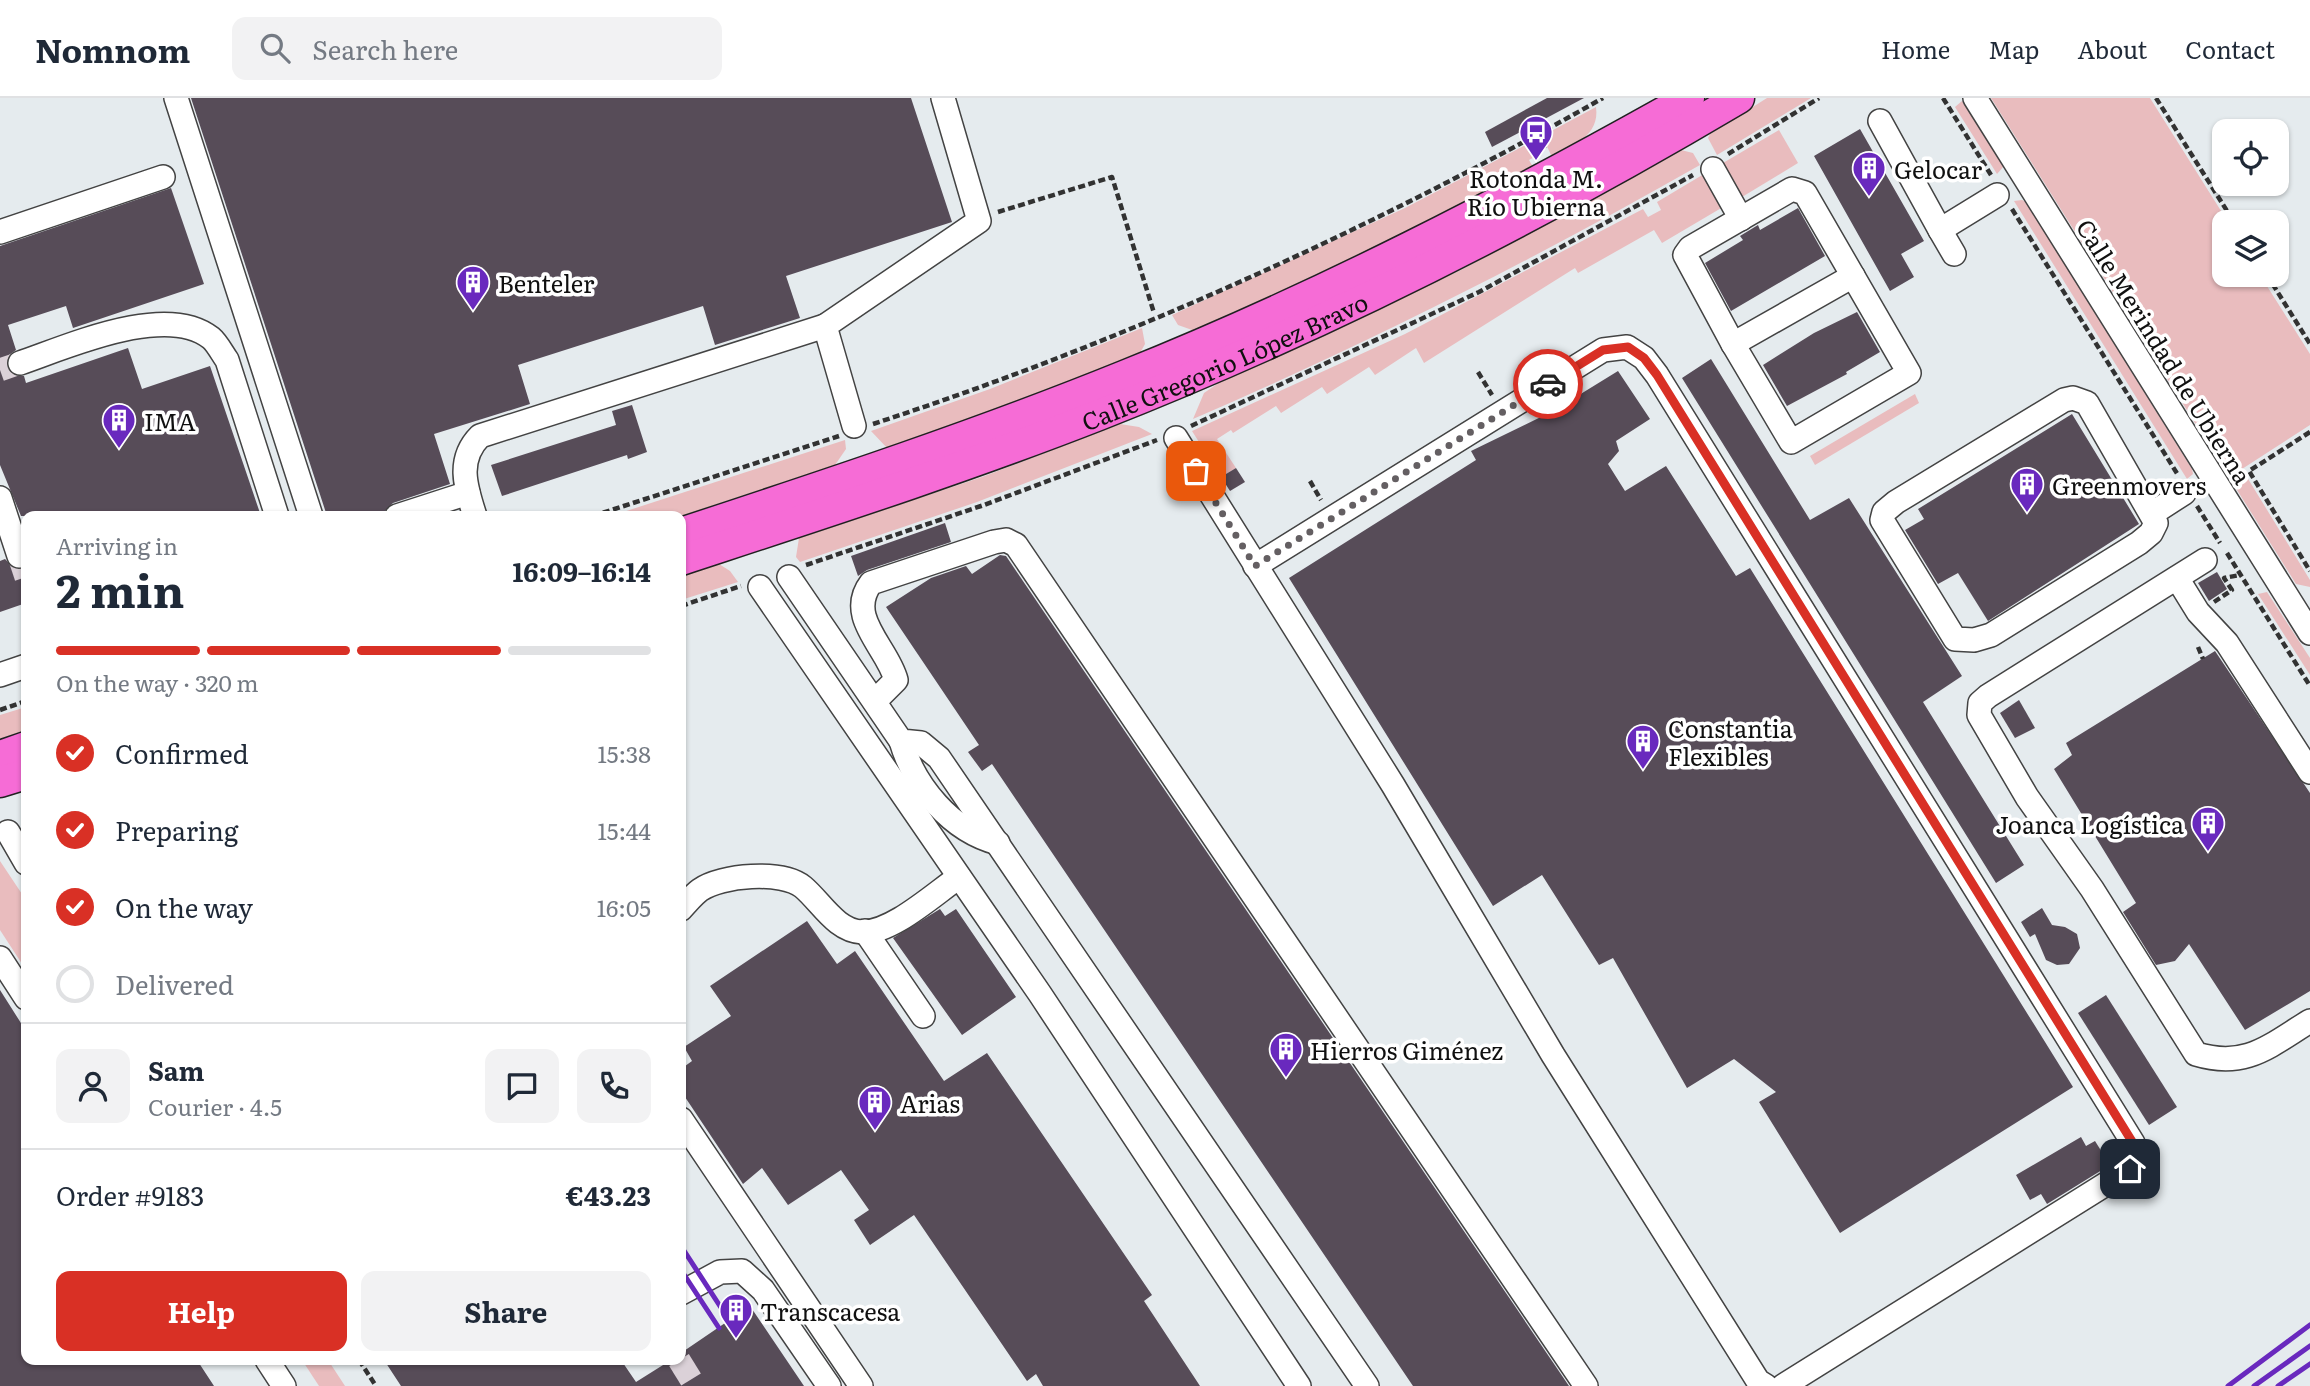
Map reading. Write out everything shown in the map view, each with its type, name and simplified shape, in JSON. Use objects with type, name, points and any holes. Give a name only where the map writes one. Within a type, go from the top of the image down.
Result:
[{"type":"main road","name":"Calle Gregorio López Bravo","points":[[686,531],[901,460],[1172,356],[1337,283],[1458,223],[1564,169],[1689,98]]},
{"type":"main road","name":"Calle Gregorio López Bravo","points":[[686,558],[947,472],[1153,393],[1335,312],[1445,259],[1739,98]]},
{"type":"main road","points":[[0,756],[21,749]]},
{"type":"main road","points":[[0,782],[21,776]]},
{"type":"street","points":[[176,98],[309,511]]},
{"type":"street","points":[[473,511],[464,462],[471,445],[480,436],[825,326],[979,221],[943,98]]},
{"type":"street","name":"Calle Merindad de Ubierna","points":[[1975,98],[2310,633]]},
{"type":"street","points":[[1880,121],[1954,254]]},
{"type":"street","points":[[1711,166],[1741,219]]},
{"type":"street","points":[[0,232],[163,177]]},
{"type":"street","points":[[1793,189],[1805,193],[1853,276],[1909,373],[1791,442],[1733,344],[1685,255],[1690,248],[1793,189]]},
{"type":"street","points":[[1940,230],[2001,194]]},
{"type":"street","points":[[1733,344],[1853,276]]},
{"type":"street","points":[[20,363],[121,329],[178,325],[211,338],[227,360],[275,511]]},
{"type":"street","points":[[825,326],[854,429]]},
{"type":"street","points":[[1255,566],[1603,350],[1628,347],[1644,358],[1657,375],[2126,1131],[2133,1143],[2136,1157],[2130,1169],[1783,1386]]},
{"type":"street","points":[[2073,398],[2087,403],[2153,513],[2156,523],[2151,533],[2139,543],[1991,635],[1974,640],[1955,639],[1882,520],[1884,512],[1896,502],[2064,400],[2073,398]]},
{"type":"street","points":[[1173,435],[1393,785],[1561,1066],[1758,1381],[1766,1386]]},
{"type":"street","points":[[2153,513],[2187,492]]},
{"type":"street","points":[[412,511],[468,493]]},
{"type":"street","points":[[0,498],[12,550]]},
{"type":"street","points":[[875,701],[896,680],[893,667],[862,613],[864,592],[870,583],[994,542],[1006,540],[1016,545],[1586,1386]]},
{"type":"street","points":[[2205,560],[1988,696],[1980,703],[1979,716],[2027,797],[2092,889],[2196,1054],[2216,1060],[2248,1058],[2310,1021]]},
{"type":"street","points":[[792,573],[901,741],[906,758],[943,813],[977,838],[998,843],[1367,1386]]},
{"type":"street","points":[[2177,578],[2198,612],[2227,643],[2310,772]]},
{"type":"street","points":[[752,586],[1040,994],[1299,1386]]},
{"type":"street","points":[[0,675],[21,668]]},
{"type":"street","points":[[8,832],[21,854]]},
{"type":"street","points":[[686,904],[701,889],[727,881],[750,876],[779,878],[801,885],[843,926],[865,931],[893,923],[959,877]]},
{"type":"street","points":[[865,931],[923,1016]]},
{"type":"street","points":[[0,958],[21,990]]},
{"type":"street","points":[[686,1126],[861,1386]]},
{"type":"street","points":[[686,1290],[720,1272],[742,1271],[763,1290],[829,1386]]},
{"type":"street","points":[[270,1365],[285,1386]]},
{"type":"path","points":[[608,511],[1067,354],[1296,256],[1603,98]]},
{"type":"path","points":[[792,573],[984,506],[1173,435],[1352,354],[1479,292],[1711,166],[1819,98]]},
{"type":"path","points":[[1943,98],[2310,686]]},
{"type":"path","points":[[2156,98],[2226,210]]},
{"type":"path","points":[[979,221],[1006,209],[1112,177],[1154,313]]},
{"type":"path","points":[[2274,287],[2310,344]]},
{"type":"path","points":[[2310,432],[2249,471],[2310,571]]},
{"type":"path","points":[[686,605],[752,586]]},
{"type":"path","points":[[0,710],[21,703]]},
{"type":"path","points":[[362,1365],[376,1386]]},
{"type":"shaded area","points":[[0,98],[2310,98],[2310,1386],[0,1386]]},
{"type":"shaded area","points":[[1767,98],[1811,98],[1717,155],[1708,138],[1710,134]]},
{"type":"shaded area","points":[[1991,98],[2150,98],[2220,210],[2212,210],[2212,287],[2268,287],[2310,354],[2310,425],[2242,469],[2310,580],[2310,587],[2296,584]]},
{"type":"shaded area","points":[[1962,101],[2004,166],[1997,174],[1955,107]]},
{"type":"shaded area","points":[[1596,107],[1594,125],[1589,132],[1576,144],[1552,157],[1542,136]]},
{"type":"shaded area","points":[[1779,130],[1798,163],[1742,197],[1723,163]]},
{"type":"shaded area","points":[[1537,139],[1543,152],[1529,160],[1533,167],[1385,243],[1195,331],[1178,325],[1172,315],[1405,208]]},
{"type":"shaded area","points":[[1681,150],[1693,153],[1700,165],[1576,234],[1450,299],[1193,419],[1204,393],[1220,382],[1461,270]]},
{"type":"shaded area","points":[[1704,174],[1723,207],[1662,243],[1654,230],[1578,273],[1575,268],[1424,363],[1416,348],[1375,375],[1369,367],[1327,394],[1322,387],[1281,413],[1276,406],[1233,433],[1231,430],[1217,439],[1236,468],[1221,477],[1192,431],[1405,334],[1643,209],[1648,217],[1661,210],[1657,202]]},
{"type":"shaded area","points":[[2014,201],[2026,202],[2192,469],[2193,474],[2187,479]]},
{"type":"shaded area","points":[[1142,328],[1145,344],[1140,353],[1063,385],[888,449],[871,431],[990,389]]},
{"type":"shaded area","points":[[1915,394],[1919,403],[1815,465],[1810,456]]},
{"type":"shaded area","points":[[1120,424],[1139,427],[1152,434],[977,502],[800,562],[796,557],[799,538],[982,477]]},
{"type":"shaded area","points":[[845,440],[846,449],[835,465],[686,514],[686,511],[626,511]]},
{"type":"shaded area","points":[[719,564],[730,571],[738,582],[686,598],[686,574]]},
{"type":"shaded area","points":[[2267,592],[2310,658],[2310,675],[2258,594]]},
{"type":"shaded area","points":[[21,709],[21,732],[0,739],[0,715]]},
{"type":"shaded area","points":[[0,861],[21,892],[21,962],[0,930]]},
{"type":"shaded area","points":[[305,1365],[331,1365],[345,1386],[319,1386]]},
{"type":"building","name":"Benteler","points":[[191,98],[911,98],[952,222],[786,276],[800,318],[715,345],[703,306],[518,365],[530,404],[434,434],[450,484],[393,503],[385,511],[325,511]]},
{"type":"building","points":[[1547,98],[1584,98],[1492,147],[1485,132]]},
{"type":"building","name":"Gelocar","points":[[1860,129],[1924,241],[1901,254],[1914,277],[1890,291],[1814,156]]},
{"type":"building","points":[[171,188],[204,284],[73,328],[66,306],[8,325],[16,350],[9,355],[7,367],[12,374],[24,376],[26,383],[128,348],[142,389],[210,366],[259,511],[21,511],[21,516],[0,465],[0,246]]},
{"type":"building","points":[[1798,208],[1825,256],[1731,311],[1705,263],[1743,240],[1740,236],[1758,225],[1760,230]]},
{"type":"building","points":[[1857,312],[1880,352],[1846,372],[1847,374],[1787,406],[1763,365],[1814,333]]},
{"type":"building","points":[[1711,359],[1810,520],[1849,498],[1962,676],[1923,702],[2024,865],[1996,883],[1682,378]]},
{"type":"building","name":"Constantia Flexibles","points":[[1618,371],[1650,419],[1616,441],[1619,451],[1608,464],[1625,491],[1666,466],[1736,576],[1750,568],[2073,1087],[1840,1233],[1759,1102],[1776,1092],[1734,1059],[1687,1088],[1613,958],[1599,965],[1542,875],[1493,906],[1289,578],[1476,460],[1471,451],[1553,411]]},
{"type":"building","points":[[632,405],[647,452],[628,459],[627,455],[502,496],[491,465],[616,425],[612,411]]},
{"type":"building","name":"Greenmovers","points":[[2072,414],[2139,524],[1988,621],[1958,573],[1938,584],[1905,530],[1924,519],[1918,509]]},
{"type":"building","points":[[1236,468],[1245,482],[1230,491],[1221,477]]},
{"type":"building","points":[[945,523],[951,542],[867,570],[858,576],[851,556]]},
{"type":"building","name":"Hierros Giménez","points":[[1000,555],[1006,556],[1569,1386],[1413,1386],[992,764],[982,771],[968,752],[979,745],[886,607],[931,578],[966,566],[972,574]]},
{"type":"building","points":[[5,559],[15,569],[21,568],[21,605],[0,612],[0,561]]},
{"type":"building","points":[[2217,572],[2227,589],[2209,601],[2198,583]]},
{"type":"building","name":"Joanca Logística","points":[[2215,651],[2310,793],[2310,991],[2245,1030],[2189,944],[2175,961],[2156,965],[2123,912],[2136,903],[2054,769],[2072,755],[2066,743]]},
{"type":"building","points":[[2019,700],[2035,728],[2015,738],[2000,713]]},
{"type":"building","points":[[2042,908],[2052,925],[2065,927],[2077,934],[2080,948],[2069,964],[2057,965],[2046,960],[2035,934],[2030,937],[2021,922]]},
{"type":"building","points":[[940,909],[945,916],[956,909],[1016,997],[962,1035],[893,938]]},
{"type":"building","name":"Arias","points":[[807,921],[837,964],[855,951],[944,1081],[987,1053],[1152,1295],[1144,1301],[1200,1386],[1043,1386],[1036,1374],[1027,1381],[914,1215],[870,1245],[854,1220],[869,1210],[841,1170],[788,1205],[762,1168],[743,1184],[686,1098],[686,1065],[692,1061],[686,1046],[731,1016],[710,986]]},
{"type":"building","points":[[0,990],[21,1023],[21,1365],[200,1365],[214,1386],[0,1386]]},
{"type":"building","points":[[2106,995],[2177,1107],[2149,1125],[2078,1013]]},
{"type":"building","points":[[2081,1137],[2086,1146],[2095,1141],[2110,1165],[2047,1204],[2041,1194],[2030,1200],[2016,1175]]},
{"type":"building","name":"Transcacesa","points":[[750,1306],[804,1386],[401,1386],[387,1365],[624,1365],[636,1382],[663,1365],[686,1365],[686,1350]]},
{"type":"tunnel","points":[[0,370],[20,363]]},
{"type":"tunnel","points":[[19,556],[21,562]]},
{"type":"tunnel","points":[[682,1365],[695,1386]]},
{"type":"railway","points":[[686,1254],[729,1320]]},
{"type":"railway","points":[[686,1278],[719,1328]]},
{"type":"railway","points":[[2228,1386],[2310,1325]]},
{"type":"railway","points":[[2254,1386],[2310,1346]]},
{"type":"railway","points":[[2278,1386],[2310,1364]]},
{"type":"way so far","points":[[1196,471],[1255,566],[1548,384]]},
{"type":"place","name":"Rotonda M. Río Ubierna","points":[[1536,162]]},
{"type":"place","name":"Gelocar","points":[[1869,198]]},
{"type":"place","name":"Benteler","points":[[473,312]]},
{"type":"place","name":"IMA","points":[[119,450]]},
{"type":"place","name":"Greenmovers","points":[[2027,514]]},
{"type":"place","name":"Constantia Flexibles","points":[[1643,771]]},
{"type":"place","name":"Joanca Logística","points":[[2208,853]]},
{"type":"place","name":"Hierros Giménez","points":[[1286,1079]]},
{"type":"place","name":"Arias","points":[[875,1132]]},
{"type":"place","name":"Transcacesa","points":[[736,1340]]},
{"type":"route","points":[[1548,384],[1603,350],[1628,347],[1644,358],[1657,375],[2133,1143],[2136,1157],[2130,1169]]}]
